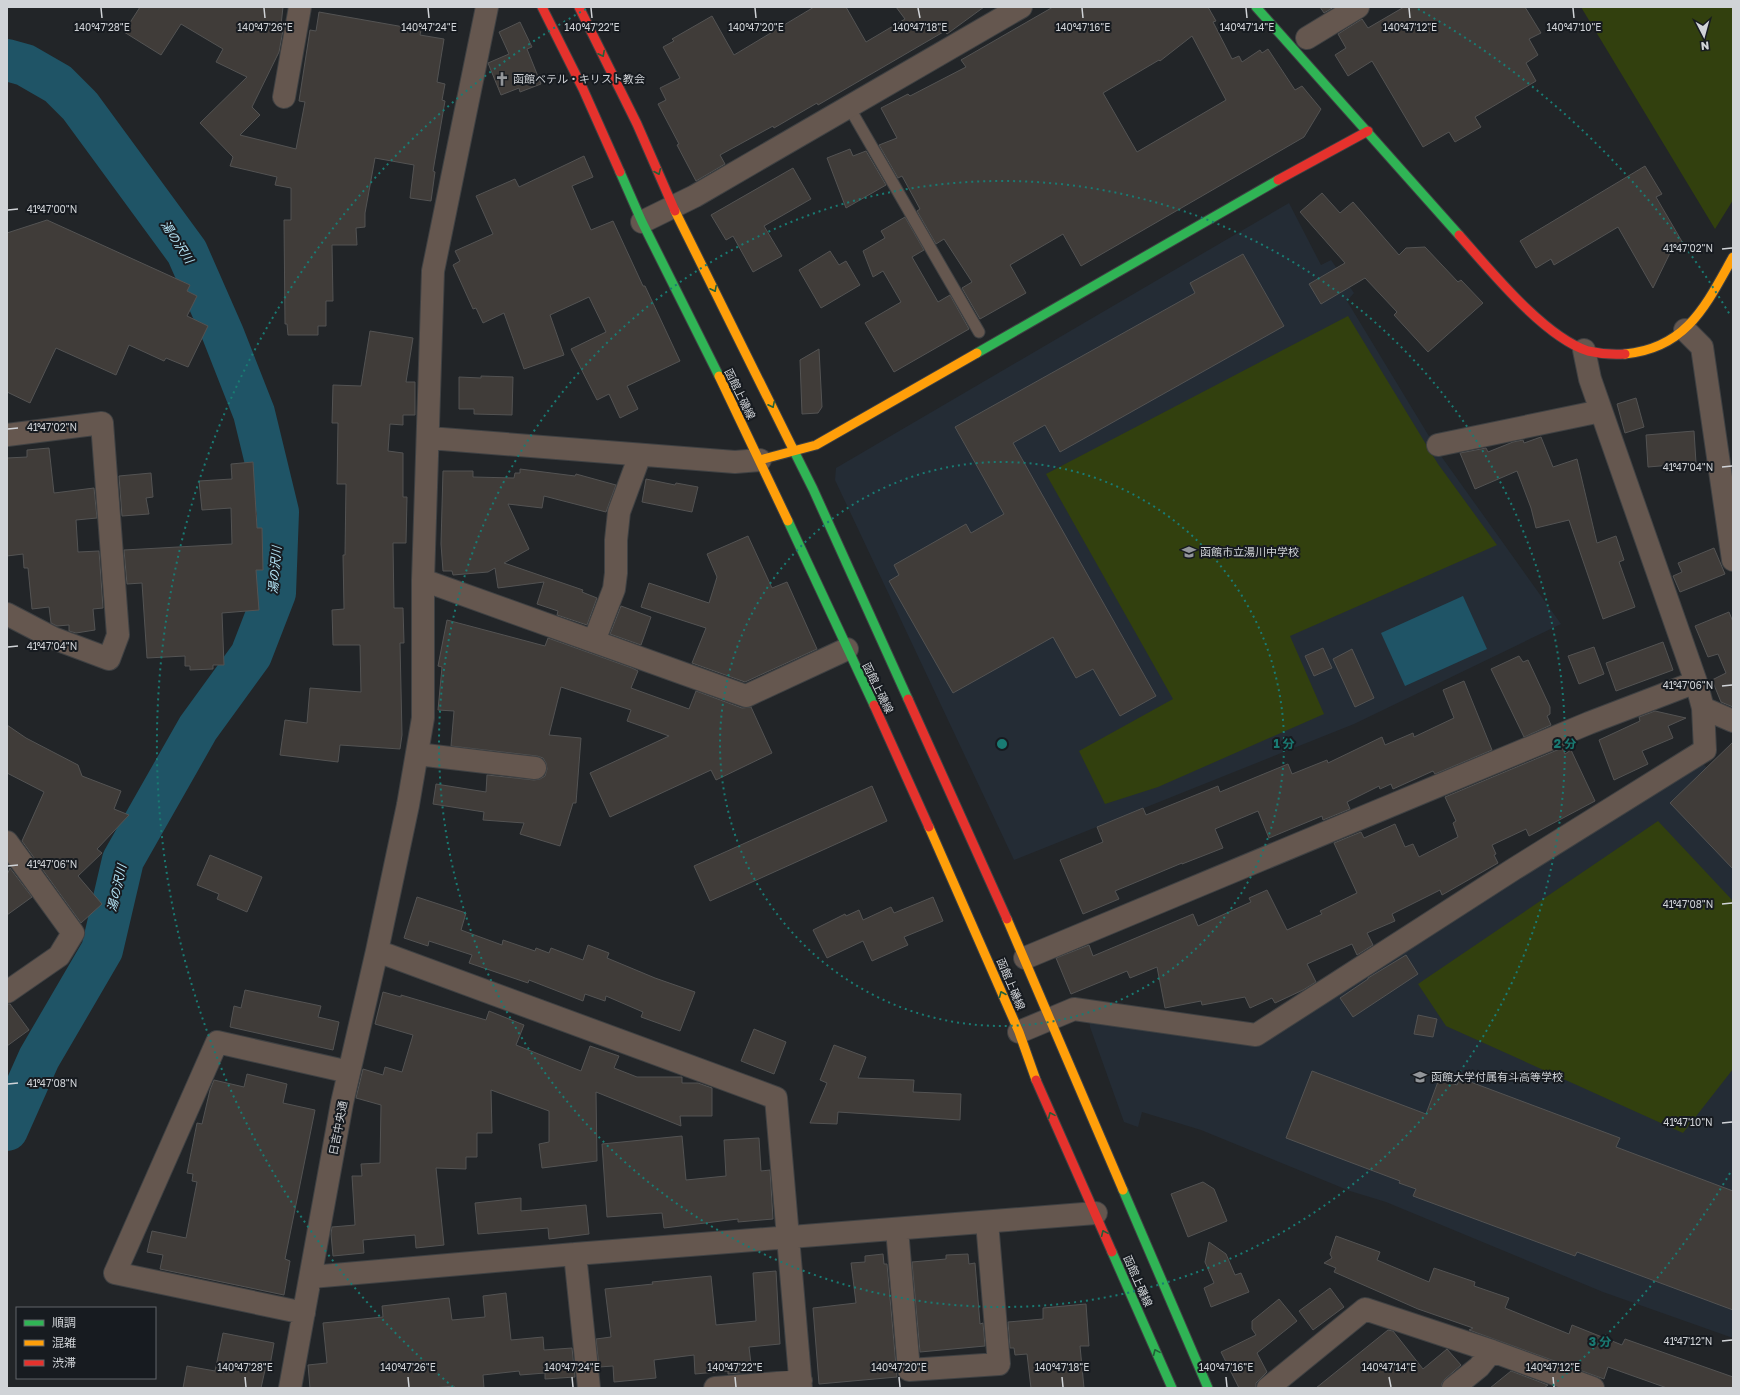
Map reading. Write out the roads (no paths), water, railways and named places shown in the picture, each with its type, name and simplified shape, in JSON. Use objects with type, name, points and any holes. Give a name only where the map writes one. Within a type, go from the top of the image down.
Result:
[{"type":"main road","name":"函館上磯線","points":[[542,7],[583,89],[642,222],[760,460],[888,736],[1019,1032],[1041,1093],[1096,1213],[1172,1388]]},
{"type":"main road","name":"函館上磯線","points":[[578,7],[637,124],[673,207],[795,452],[1026,958],[1050,1020],[1208,1388]]},
{"type":"main road","points":[[1256,7],[1508,290],[1552,332],[1566,341],[1584,350],[1605,354],[1641,352],[1656,347],[1685,330],[1703,308],[1733,257]]},
{"type":"main road","points":[[760,460],[795,452],[816,445],[1331,150],[1368,132]]},
{"type":"street","points":[[284,97],[300,7]]},
{"type":"street","name":"日吉中央通","points":[[290,1388],[349,1072],[378,951],[408,805],[423,718],[423,580],[434,271],[487,7]]},
{"type":"street","points":[[642,222],[702,192],[1021,7]]},
{"type":"street","points":[[1306,38],[1358,7]]},
{"type":"street","points":[[1685,330],[1702,347],[1733,560]]},
{"type":"street","points":[[1019,1032],[1074,1009],[1256,1035],[1514,869],[1705,750],[1703,708],[1696,682],[1590,380],[1584,350]]},
{"type":"street","points":[[1438,445],[1601,411]]},
{"type":"street","points":[[7,436],[102,423],[118,635],[109,659],[53,638],[7,614]]},
{"type":"street","points":[[429,438],[735,462],[760,460]]},
{"type":"street","points":[[594,641],[614,589],[619,512],[640,455]]},
{"type":"street","points":[[423,580],[746,696],[847,650]]},
{"type":"street","points":[[1026,958],[1589,723],[1696,682]]},
{"type":"street","points":[[1703,708],[1733,721]]},
{"type":"street","points":[[417,754],[535,768]]},
{"type":"street","points":[[7,842],[73,933],[59,956],[7,992]]},
{"type":"street","points":[[378,951],[776,1098],[801,1384],[715,1388]]},
{"type":"street","points":[[304,1313],[115,1273],[217,1042],[349,1072]]},
{"type":"street","points":[[311,1276],[1096,1213]]},
{"type":"street","points":[[897,1229],[909,1370],[999,1364],[987,1222]]},
{"type":"street","points":[[575,1254],[589,1388]]},
{"type":"street","points":[[1268,1388],[1365,1309],[1492,1351],[1593,1388]]},
{"type":"street","points":[[1453,1388],[1479,1367],[1492,1351]]},
{"type":"lane","points":[[849,107],[980,332]]},
{"type":"water","points":[[1463,596],[1487,649],[1405,686],[1381,633]]},
{"type":"waterway","name":"湯の沢川","points":[[7,60],[25,65],[58,84],[80,106],[187,252],[223,334],[254,413],[278,512],[275,593],[251,655],[198,728],[123,860],[102,950],[39,1058],[7,1130]]},
{"type":"place","name":"函館ベテル・キリスト教会","points":[[502,79]]},
{"type":"place","name":"函館市立湯川中学校","points":[[1189,552]]},
{"type":"place","name":"函館大学付属有斗高等学校","points":[[1420,1077]]}]
